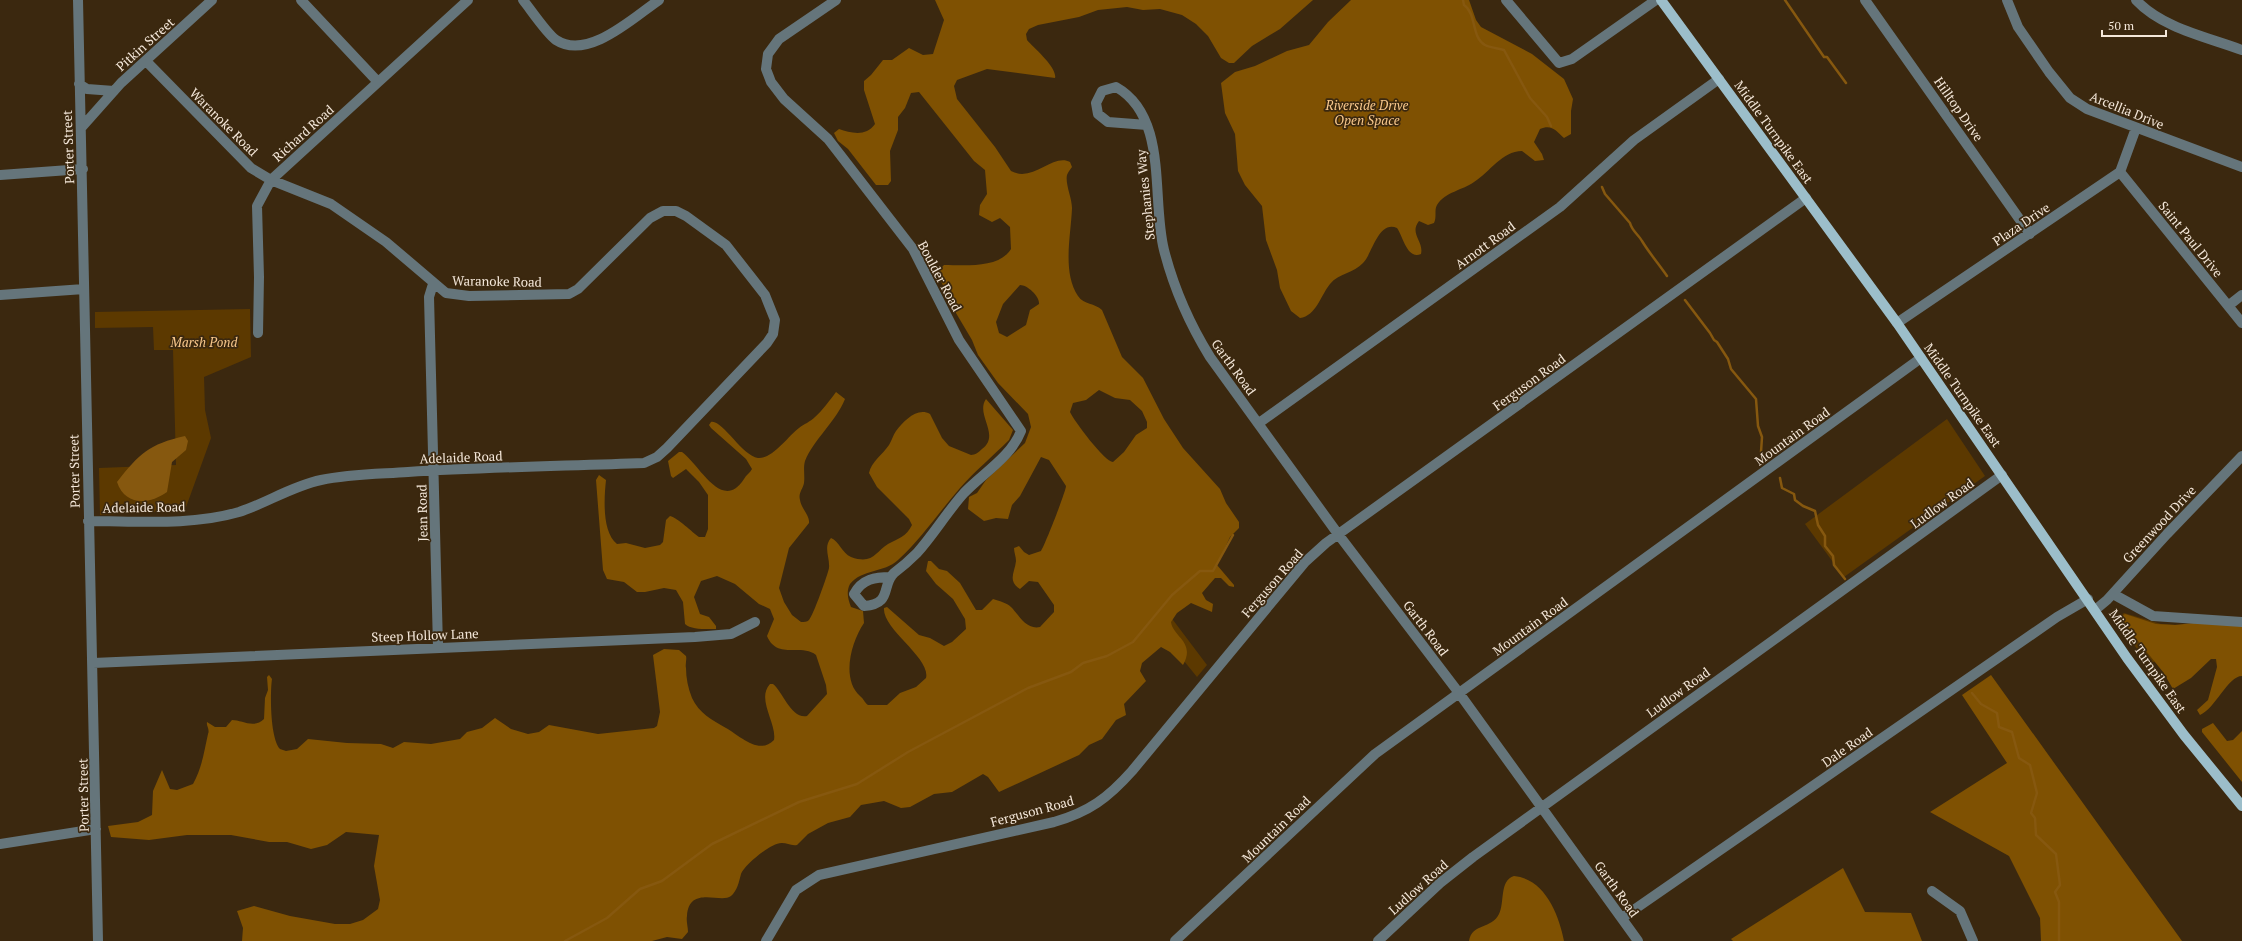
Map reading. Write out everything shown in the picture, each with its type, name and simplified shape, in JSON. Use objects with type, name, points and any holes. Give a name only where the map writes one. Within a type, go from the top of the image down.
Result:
[{"type":"main road","name":"Middle Turnpike East","points":[[1661,0],[1898,324],[2095,610],[2184,735],[2242,806]]},
{"type":"street","name":"Porter Street","points":[[78,0],[79,84],[83,169],[88,521],[94,663],[98,941]]},
{"type":"street","name":"Pitkin Street","points":[[81,128],[114,91],[212,0]]},
{"type":"street","points":[[301,0],[378,82]]},
{"type":"street","name":"Richard Road","points":[[258,333],[259,277],[257,206],[271,180],[468,0]]},
{"type":"street","points":[[523,0],[556,40],[574,47],[591,44],[610,35],[658,0]]},
{"type":"street","name":"Boulder Road","points":[[836,0],[779,39],[768,54],[766,69],[771,82],[784,99],[828,139],[913,249],[959,340],[1021,431],[1016,445],[964,494],[916,553],[891,577]]},
{"type":"street","points":[[1506,0],[1559,63],[1572,59],[1656,0]]},
{"type":"street","name":"Hilltop Drive","points":[[1865,0],[2030,234]]},
{"type":"street","name":"Arcellia Drive","points":[[2007,0],[2018,27],[2070,98],[2087,109],[2242,167]]},
{"type":"street","points":[[2136,0],[2148,13],[2169,23],[2242,50]]},
{"type":"street","name":"Waranoke Road","points":[[146,61],[251,168],[271,180],[331,204],[386,242],[433,284],[446,293],[470,296],[569,294],[578,289],[650,218],[663,212],[676,211],[686,216],[726,245],[766,295],[775,320]]},
{"type":"street","name":"Arnott Road","points":[[1259,423],[1560,207],[1634,140],[1719,79]]},
{"type":"street","points":[[79,84],[87,89],[114,91]]},
{"type":"street","name":"Stephanies Way","points":[[1146,125],[1108,122],[1098,114],[1096,103],[1102,91],[1116,87],[1129,94],[1139,107],[1154,143],[1159,222],[1164,249],[1174,285],[1193,330]]},
{"type":"street","points":[[2120,172],[2136,128]]},
{"type":"street","points":[[0,175],[83,169]]},
{"type":"street","name":"Plaza Drive","points":[[1898,324],[2120,172]]},
{"type":"street","name":"Saint Paul Drive","points":[[2120,172],[2242,323]]},
{"type":"street","name":"Ferguson Road","points":[[766,941],[796,890],[819,875],[1054,822],[1074,816],[1097,804],[1115,790],[1132,771],[1305,562],[1338,534],[1806,198]]},
{"type":"street","name":"Jean Road","points":[[433,284],[429,297],[438,647]]},
{"type":"street","points":[[0,295],[84,289]]},
{"type":"street","points":[[2228,306],[2242,295]]},
{"type":"street","name":"Adelaide Road","points":[[88,521],[164,521],[204,518],[238,512],[262,504],[293,489],[321,480],[434,471],[644,463],[657,457],[667,448],[767,343],[774,334],[775,320]]},
{"type":"street","name":"Garth Road","points":[[1193,330],[1210,357],[1338,534],[1459,693],[1638,941]]},
{"type":"street","name":"Mountain Road","points":[[1175,941],[1375,754],[1921,358]]},
{"type":"street","name":"Greenwood Drive","points":[[2095,610],[2113,594],[2167,534],[2242,456]]},
{"type":"street","name":"Ludlow Road","points":[[1378,941],[1440,884],[1541,807],[2002,475]]},
{"type":"street","points":[[2113,594],[2153,616],[2242,622]]},
{"type":"street","name":"Dale Road","points":[[1622,918],[2057,617],[2088,599]]},
{"type":"street","name":"Steep Hollow Lane","points":[[94,663],[731,634],[755,622]]},
{"type":"street","points":[[0,844],[96,829]]},
{"type":"street","points":[[1932,891],[1960,911],[1973,941]]},
{"type":"green space","points":[[935,0],[1313,0],[1280,29],[1252,46],[1234,63],[1229,63],[1221,58],[1208,36],[1196,24],[1182,15],[1160,9],[1143,10],[1127,7],[1098,10],[1079,17],[1038,25],[1029,29],[1026,34],[1027,40],[1049,63],[1055,74],[1055,78],[987,69],[957,80],[954,86],[957,99],[995,147],[1011,171],[1019,174],[1027,173],[1057,161],[1063,160],[1070,162],[1072,167],[1067,174],[1072,208],[1069,265],[1073,286],[1080,299],[1102,310],[1122,357],[1143,378],[1164,419],[1183,448],[1220,489],[1226,503],[1239,522],[1239,528],[1230,537],[1217,565],[1234,585],[1234,587],[1229,586],[1221,578],[1215,578],[1202,593],[1206,600],[1213,604],[1212,612],[1191,603],[1177,613],[1171,622],[1176,632],[1183,640],[1187,651],[1183,665],[1170,652],[1161,647],[1142,663],[1140,671],[1146,681],[1124,704],[1126,715],[1116,720],[1102,739],[1089,745],[1079,755],[999,792],[988,777],[983,774],[952,792],[934,794],[910,807],[901,808],[884,801],[861,805],[850,817],[828,823],[808,834],[797,845],[782,843],[772,846],[747,865],[743,870],[739,883],[731,896],[726,898],[706,897],[693,901],[689,907],[687,916],[688,932],[682,939],[667,937],[652,941],[242,941],[243,928],[237,911],[254,906],[290,916],[335,924],[350,924],[363,920],[378,909],[380,900],[374,866],[379,835],[346,832],[327,845],[311,849],[287,842],[269,842],[231,835],[187,835],[149,840],[111,837],[108,826],[138,822],[152,815],[153,791],[162,770],[170,789],[177,790],[193,784],[199,772],[204,754],[208,732],[207,722],[215,727],[226,727],[232,720],[252,724],[260,722],[264,719],[265,698],[268,690],[267,677],[269,675],[272,679],[271,704],[274,735],[280,749],[286,751],[297,749],[308,739],[347,743],[381,744],[393,748],[404,742],[431,744],[460,739],[467,732],[482,728],[495,718],[511,729],[528,734],[539,732],[549,725],[598,734],[654,728],[657,726],[660,712],[653,655],[664,649],[679,650],[686,656],[686,676],[688,687],[698,708],[711,719],[749,743],[762,746],[768,744],[774,740],[773,726],[765,697],[766,690],[770,684],[773,684],[777,688],[792,709],[801,716],[807,716],[827,694],[826,685],[816,655],[803,650],[783,649],[771,643],[767,636],[774,619],[770,609],[759,604],[735,584],[717,576],[701,581],[694,597],[700,614],[709,617],[716,626],[716,629],[695,628],[685,624],[683,602],[676,590],[664,588],[637,592],[624,582],[607,579],[603,570],[596,480],[599,475],[606,480],[606,523],[612,539],[617,544],[626,543],[645,548],[660,545],[663,542],[666,520],[670,516],[681,522],[699,537],[705,537],[708,529],[708,495],[699,482],[686,469],[673,478],[671,476],[668,461],[679,452],[682,452],[719,489],[728,491],[736,488],[752,469],[746,459],[711,428],[709,425],[711,422],[721,426],[745,451],[752,456],[758,458],[764,457],[775,451],[799,428],[818,415],[836,392],[845,399],[841,408],[814,445],[804,464],[804,483],[800,493],[800,498],[809,523],[789,548],[779,588],[784,602],[792,615],[801,622],[809,620],[817,603],[829,568],[827,545],[831,538],[851,557],[858,559],[869,559],[888,544],[902,537],[912,525],[909,519],[877,487],[869,473],[875,462],[889,445],[896,431],[907,419],[920,412],[930,414],[942,438],[949,446],[971,455],[982,449],[989,438],[989,431],[983,412],[983,405],[986,399],[1013,430],[1009,440],[952,497],[907,552],[892,564],[867,573],[855,579],[850,584],[848,598],[851,607],[863,611],[864,623],[855,640],[849,670],[854,689],[866,703],[868,705],[887,705],[900,693],[916,687],[926,678],[926,670],[914,653],[890,625],[885,616],[884,608],[887,607],[919,635],[930,638],[944,646],[952,642],[966,629],[965,619],[953,599],[936,584],[926,571],[928,561],[931,561],[939,569],[947,571],[960,583],[976,610],[982,610],[993,599],[1003,602],[1009,606],[1027,624],[1040,627],[1054,612],[1054,605],[1038,582],[1029,581],[1020,589],[1016,586],[1013,580],[1016,561],[1014,548],[1019,546],[1029,555],[1041,551],[1047,539],[1066,486],[1049,460],[1041,457],[1020,496],[1012,505],[1008,519],[996,518],[984,521],[968,509],[969,497],[977,493],[986,480],[1025,443],[1031,427],[1028,414],[998,383],[978,355],[972,340],[953,308],[937,272],[944,265],[970,265],[990,263],[998,260],[1011,249],[1010,227],[1000,218],[992,222],[979,215],[980,205],[987,194],[985,170],[974,161],[919,92],[911,93],[905,108],[898,117],[898,130],[890,151],[891,181],[888,185],[876,185],[848,149],[838,141],[834,133],[839,129],[848,132],[863,132],[867,131],[875,124],[864,90],[864,81],[883,60],[892,60],[909,48],[923,55],[933,54],[944,20]],"holes":[[[1020,285],[1033,292],[1038,298],[1039,304],[1030,310],[1026,325],[1007,337],[999,333],[996,322],[1003,304]],[[1099,390],[1115,398],[1130,400],[1142,411],[1147,422],[1147,428],[1136,435],[1124,452],[1113,462],[1097,449],[1083,432],[1070,412],[1073,403],[1086,400]]]},
{"type":"green space","name":"Riverside Drive Open Space","points":[[1351,0],[1469,0],[1476,20],[1481,27],[1532,54],[1564,79],[1573,99],[1571,111],[1571,134],[1564,138],[1551,128],[1548,127],[1540,129],[1534,142],[1544,160],[1535,161],[1522,151],[1508,154],[1470,185],[1449,194],[1440,201],[1436,207],[1434,223],[1428,225],[1419,221],[1416,226],[1416,234],[1421,245],[1421,254],[1412,254],[1409,251],[1397,228],[1390,227],[1385,229],[1380,233],[1363,263],[1334,280],[1314,309],[1306,316],[1300,318],[1291,311],[1280,288],[1277,270],[1266,240],[1262,206],[1245,185],[1238,171],[1235,134],[1225,113],[1221,83],[1235,72],[1255,66],[1287,51],[1309,45],[1328,22]]},
{"type":"green space","name":"Marsh Pond","points":[[250,309],[251,357],[204,377],[205,410],[211,438],[185,510],[100,515],[99,468],[176,465],[173,350],[154,350],[153,327],[95,328],[95,312]]},
{"type":"green space","points":[[1947,419],[1985,476],[1844,577],[1805,524]]},
{"type":"green space","points":[[1167,612],[1207,665],[1197,677],[1184,661],[1161,617]]},
{"type":"green space","points":[[2124,613],[2161,624],[2198,626],[2149,666],[2118,622],[2118,617]]},
{"type":"green space","points":[[2125,614],[2156,624],[2242,624],[2242,676],[2237,677],[2232,681],[2206,712],[2200,715],[2197,710],[2208,700],[2217,667],[2216,659],[2211,659],[2191,678],[2173,689],[2163,672],[2126,626],[2122,616]]},
{"type":"green space","points":[[1991,675],[2182,941],[2041,941],[2040,918],[2009,856],[1930,812],[2007,763],[1962,695]]},
{"type":"green space","points":[[2213,723],[2227,741],[2233,740],[2242,731],[2242,782],[2202,732],[2202,729]]},
{"type":"green space","points":[[1843,868],[1865,912],[1911,913],[1922,941],[1733,941],[1731,939]]},
{"type":"green space","points":[[1514,876],[1525,879],[1534,884],[1549,900],[1558,920],[1564,941],[1469,941],[1474,931],[1496,919],[1501,909],[1506,882]]},
{"type":"shaded area","points":[[185,436],[188,441],[186,450],[172,462],[167,492],[145,501],[138,501],[126,496],[117,482],[132,464],[153,447]]},
{"type":"waterway","points":[[1463,0],[1464,5],[1471,14],[1478,37],[1485,45],[1504,50],[1530,98],[1547,117],[1551,126]]},
{"type":"waterway","points":[[1785,0],[1824,57],[1827,57],[1846,83]]},
{"type":"waterway","points":[[1602,187],[1605,194],[1630,223],[1667,276]]},
{"type":"waterway","points":[[1685,300],[1717,342],[1728,359],[1731,369],[1756,399],[1758,426],[1762,437],[1761,452],[1763,459]]},
{"type":"waterway","points":[[1780,478],[1782,488],[1794,494],[1795,500],[1803,506],[1815,511],[1818,525],[1825,536],[1825,546],[1833,556],[1834,565],[1845,579]]},
{"type":"waterway","points":[[565,941],[607,918],[640,889],[662,881],[712,844],[799,802],[857,784],[908,752],[1028,688],[1071,672],[1083,663],[1107,656],[1133,642],[1172,595],[1200,571],[1213,571],[1233,535]]},
{"type":"waterway","points":[[1972,693],[1981,704],[1997,713],[1999,727],[2012,732],[2019,758],[2030,765],[2037,793],[2031,813],[2035,818],[2036,835],[2056,854],[2060,885],[2055,892],[2059,902],[2059,941]]}]
